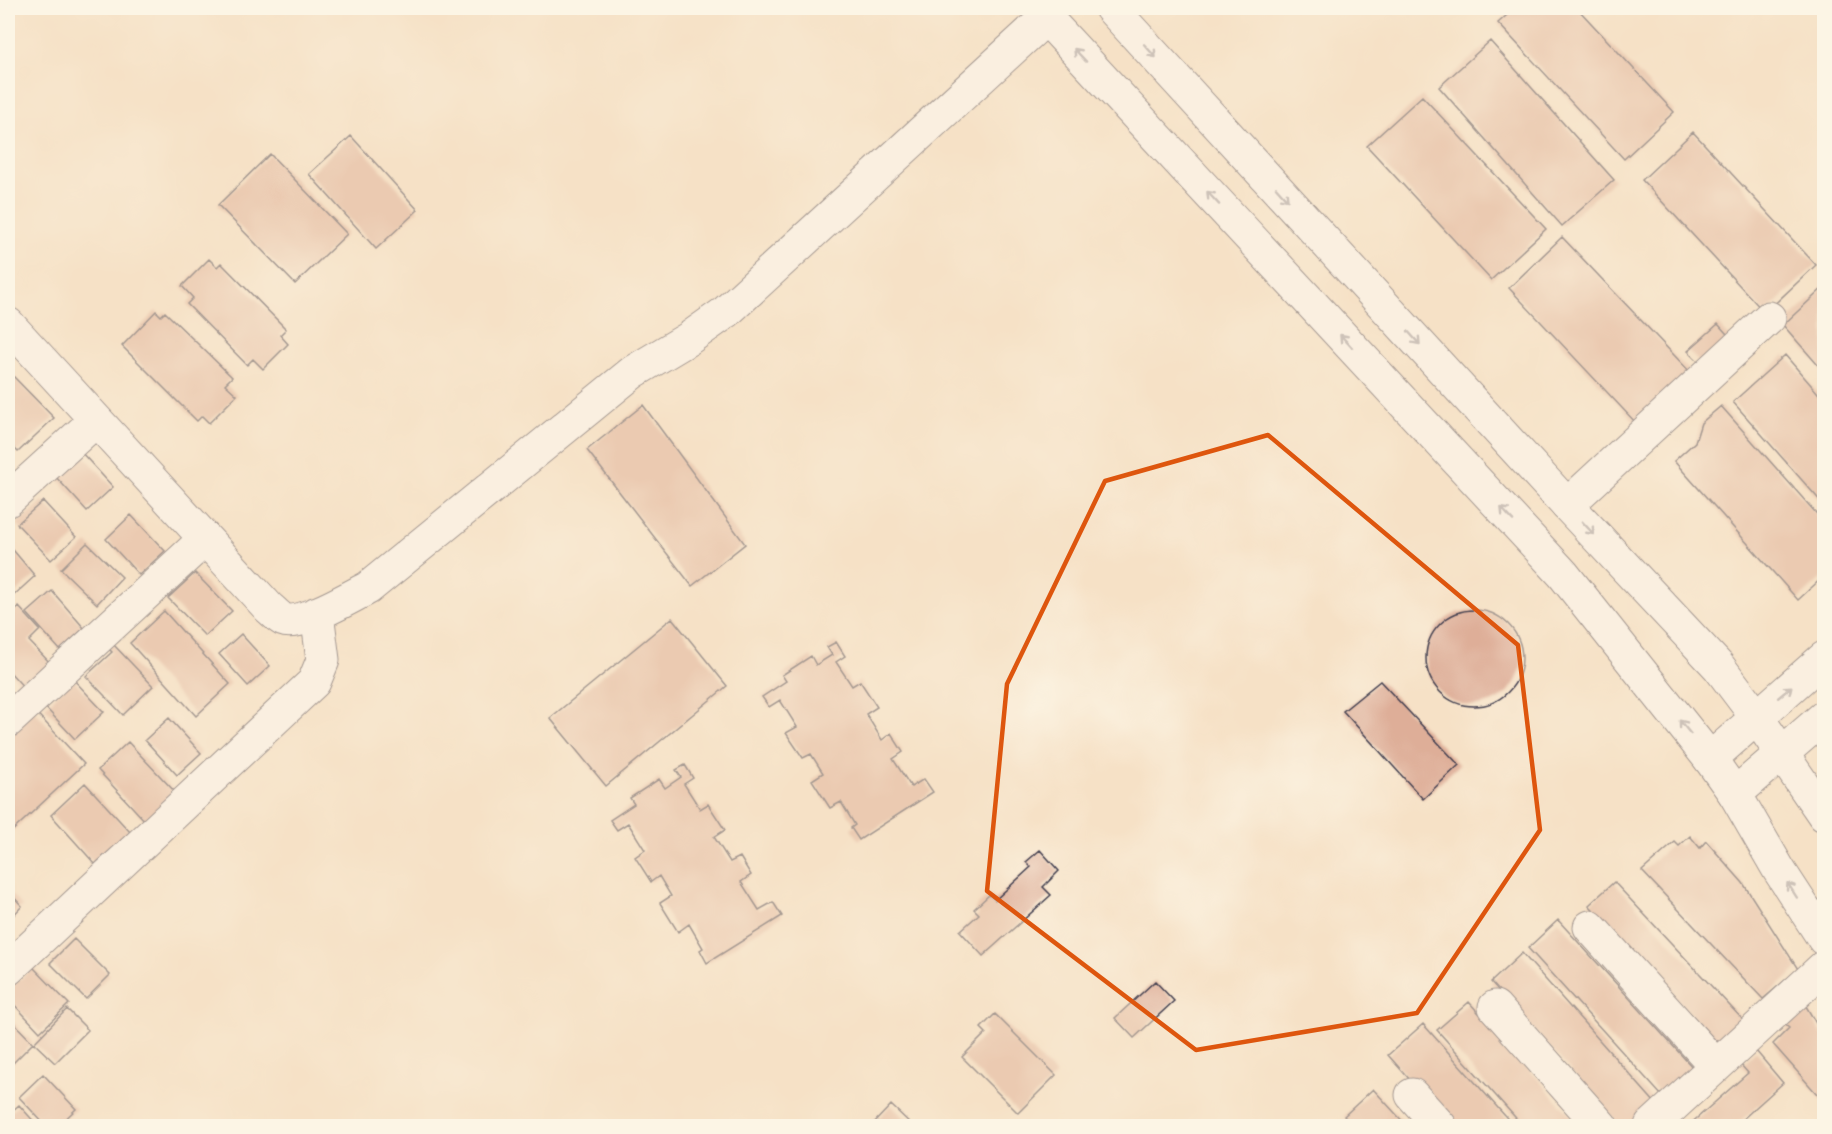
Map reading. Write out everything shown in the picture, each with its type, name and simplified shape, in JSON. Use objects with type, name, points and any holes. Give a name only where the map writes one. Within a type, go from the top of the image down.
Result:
[{"type":"street","points":[[1111,8],[1567,505],[1719,667],[1783,754],[1824,815]]},
{"type":"street","points":[[8,324],[269,608],[284,620],[297,621],[368,588],[633,372],[688,339],[726,312],[1044,13],[1563,574],[1710,759],[1735,795],[1779,870],[1824,939]]},
{"type":"street","points":[[1567,505],[1769,318]]},
{"type":"street","points":[[8,500],[96,420]]},
{"type":"street","points":[[8,721],[205,539]]},
{"type":"street","points":[[8,969],[314,682],[323,660],[326,609]]},
{"type":"street","points":[[1710,759],[1824,658]]},
{"type":"street","points":[[1735,795],[1824,717]]},
{"type":"street","points":[[1590,927],[1716,1066]]},
{"type":"street","points":[[1650,1126],[1824,967]]},
{"type":"street","points":[[1495,1007],[1601,1126]]},
{"type":"street","points":[[1412,1095],[1440,1126]]},
{"type":"highlighted area","points":[[1268,435],[1518,645],[1540,830],[1417,1013],[1196,1050],[987,891],[1007,684],[1105,481]]},
{"type":"building","points":[[1515,8],[1577,8],[1674,112],[1624,159],[1498,23]]},
{"type":"building","points":[[1490,41],[1614,180],[1562,226],[1439,87]]},
{"type":"building","points":[[1422,96],[1546,229],[1491,280],[1367,146]]},
{"type":"building","points":[[1693,132],[1816,265],[1765,313],[1642,180]]},
{"type":"building","points":[[351,136],[418,210],[376,249],[309,174]]},
{"type":"building","points":[[270,154],[347,234],[295,284],[218,205]]},
{"type":"building","points":[[1562,237],[1691,373],[1637,424],[1509,288]]},
{"type":"building","points":[[209,259],[217,267],[221,263],[286,329],[280,335],[288,344],[263,369],[253,359],[247,365],[187,304],[193,298],[182,286]]},
{"type":"building","points":[[1824,287],[1824,372],[1783,325]]},
{"type":"building","points":[[156,311],[161,316],[165,312],[232,377],[225,384],[237,395],[209,423],[202,416],[197,421],[122,346]]},
{"type":"building","points":[[1718,324],[1734,342],[1705,368],[1688,351]]},
{"type":"building","points":[[1785,355],[1824,400],[1824,505],[1733,402]]},
{"type":"building","points":[[12,375],[54,418],[18,452],[8,442],[8,379]]},
{"type":"building","points":[[643,405],[745,544],[692,586],[587,450]]},
{"type":"building","points":[[1721,406],[1824,522],[1824,576],[1798,600],[1674,461],[1695,442],[1701,423]]},
{"type":"building","points":[[81,452],[113,487],[87,511],[55,476]]},
{"type":"building","points":[[43,501],[76,537],[51,560],[17,524]]},
{"type":"building","points":[[131,515],[165,551],[139,575],[106,539]]},
{"type":"building","points":[[87,543],[122,577],[97,604],[61,569]]},
{"type":"building","points":[[8,544],[35,576],[12,597],[8,592]]},
{"type":"building","points":[[195,573],[232,611],[205,636],[168,598]]},
{"type":"building","points":[[52,591],[84,628],[60,650],[27,613]]},
{"type":"building","points":[[19,607],[40,630],[29,641],[53,666],[27,691],[8,670],[8,618]]},
{"type":"building","points":[[1474,610],[1492,614],[1508,624],[1518,640],[1522,658],[1518,676],[1508,692],[1492,702],[1474,706],[1456,702],[1440,692],[1430,676],[1426,658],[1430,640],[1440,624],[1456,614]]},
{"type":"building","points":[[164,611],[230,684],[196,716],[130,643]]},
{"type":"building","points":[[672,618],[727,686],[606,786],[550,718]]},
{"type":"building","points":[[241,634],[270,666],[248,686],[219,654]]},
{"type":"building","points":[[836,642],[845,656],[836,662],[852,686],[860,681],[877,707],[866,714],[882,740],[891,733],[903,752],[893,759],[911,787],[924,779],[933,792],[859,840],[851,828],[855,825],[841,802],[830,808],[812,780],[823,773],[811,754],[803,758],[786,733],[797,727],[780,700],[769,707],[762,697],[786,681],[782,675],[811,656],[816,665],[832,655],[827,647]]},
{"type":"building","points":[[112,643],[153,686],[123,715],[86,676],[112,652],[107,647]]},
{"type":"building","points":[[73,679],[104,712],[75,739],[45,707]]},
{"type":"building","points":[[1380,681],[1459,765],[1423,799],[1343,711]]},
{"type":"building","points":[[31,707],[84,764],[8,835],[8,729]]},
{"type":"building","points":[[169,718],[201,753],[177,775],[145,740]]},
{"type":"building","points":[[128,742],[176,793],[146,822],[98,770]]},
{"type":"building","points":[[685,765],[693,778],[684,784],[700,809],[708,804],[725,830],[714,837],[730,862],[740,857],[751,875],[741,882],[759,910],[773,902],[782,916],[707,963],[700,950],[703,948],[689,924],[678,932],[660,903],[671,896],[659,876],[651,882],[635,857],[645,850],[628,823],[617,830],[610,820],[634,804],[630,798],[659,779],[665,788],[681,777],[676,770]]},
{"type":"building","points":[[85,783],[130,832],[95,864],[51,815]]},
{"type":"building","points":[[1690,836],[1700,848],[1706,841],[1743,883],[1798,969],[1763,999],[1642,871],[1675,842],[1679,846]]},
{"type":"building","points":[[1040,850],[1059,871],[1043,887],[1051,895],[983,956],[960,931],[979,914],[974,909],[989,895],[995,900],[1031,867],[1026,862]]},
{"type":"building","points":[[1614,882],[1744,1021],[1719,1044],[1589,905]]},
{"type":"building","points":[[8,891],[22,906],[9,920],[8,919]]},
{"type":"building","points":[[1558,920],[1694,1069],[1663,1097],[1528,948]]},
{"type":"building","points":[[74,939],[110,975],[86,999],[50,963]]},
{"type":"building","points":[[1522,953],[1656,1104],[1631,1126],[1620,1126],[1491,982]]},
{"type":"building","points":[[33,967],[69,1004],[40,1032],[8,998],[8,991]]},
{"type":"building","points":[[1155,981],[1174,1001],[1134,1038],[1115,1018]]},
{"type":"building","points":[[1803,1001],[1824,1037],[1824,1102],[1773,1044],[1789,1028],[1779,1019]]},
{"type":"building","points":[[1469,1002],[1580,1126],[1523,1126],[1437,1030]]},
{"type":"building","points":[[67,1009],[88,1030],[55,1063],[34,1043]]},
{"type":"building","points":[[995,1014],[1056,1075],[1018,1113],[962,1057],[986,1033],[981,1028]]},
{"type":"building","points":[[8,1017],[33,1043],[8,1068]]},
{"type":"building","points":[[1423,1024],[1514,1126],[1451,1126],[1388,1055]]},
{"type":"building","points":[[1756,1051],[1783,1083],[1735,1126],[1688,1126],[1748,1073],[1741,1065]]},
{"type":"building","points":[[43,1074],[76,1109],[58,1126],[46,1126],[19,1097]]},
{"type":"building","points":[[1373,1089],[1407,1126],[1353,1126],[1344,1116]]},
{"type":"building","points":[[19,1105],[38,1126],[8,1126],[8,1107],[12,1111]]},
{"type":"building","points":[[891,1105],[913,1126],[871,1126]]}]
